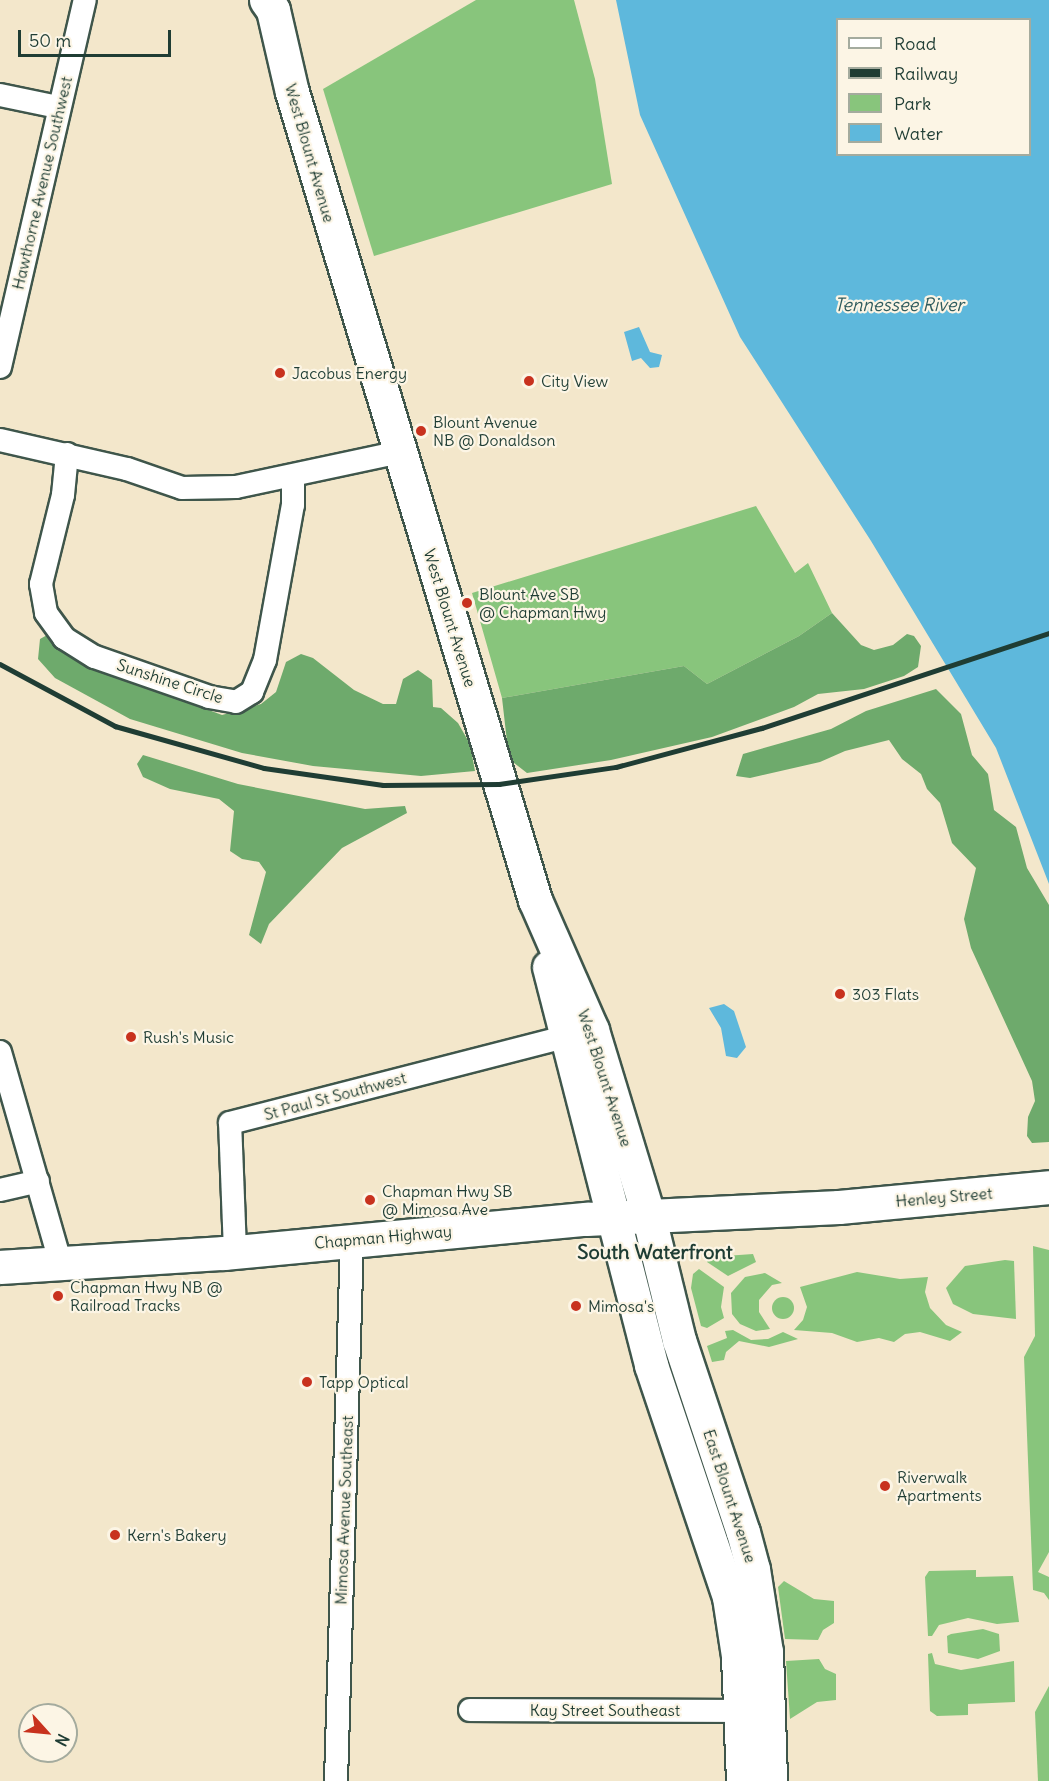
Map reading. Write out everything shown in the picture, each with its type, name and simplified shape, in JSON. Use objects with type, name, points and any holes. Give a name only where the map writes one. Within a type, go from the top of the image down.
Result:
[{"type":"main road","name":"West Blount Avenue","points":[[273,4],[292,92],[535,900],[578,1033],[649,1218]]},
{"type":"main road","points":[[578,1033],[613,1218],[651,1365],[723,1581],[754,1711],[743,1781]]},
{"type":"main road","name":"Henley Street","points":[[839,1207],[1049,1187]]},
{"type":"main road","name":"Chapman Highway","points":[[0,1267],[234,1251],[613,1218],[839,1207]]},
{"type":"main road","name":"East Blount Avenue","points":[[649,1218],[679,1340],[753,1569],[766,1652],[754,1711],[770,1781]]},
{"type":"main road","points":[[723,1581],[753,1569]]},
{"type":"street","name":"Hawthorne Avenue Southwest","points":[[0,367],[58,107],[85,0]]},
{"type":"street","points":[[0,95],[58,107]]},
{"type":"street","points":[[0,440],[67,454],[182,488],[236,487],[294,477],[400,452]]},
{"type":"street","name":"Sunshine Circle","points":[[67,454],[63,495],[41,584],[46,613],[64,638],[96,657],[209,697],[236,702],[252,692],[265,660],[292,505],[294,477]]},
{"type":"street","name":"St Paul St Southwest","points":[[234,1251],[230,1123],[578,1033]]},
{"type":"street","points":[[0,1052],[61,1264]]},
{"type":"street","points":[[0,1190],[38,1181]]},
{"type":"street","name":"Mimosa Avenue Southeast","points":[[336,1781],[352,1239]]},
{"type":"street","name":"Kay Street Southeast","points":[[470,1710],[754,1711]]},
{"type":"green space","points":[[476,0],[574,0],[595,79],[612,184],[374,256],[323,89]]},
{"type":"green space","points":[[756,506],[795,573],[808,563],[832,613],[799,636],[707,684],[684,666],[502,698],[472,593]]},
{"type":"green space","points":[[832,613],[861,645],[874,650],[893,645],[907,634],[914,636],[921,646],[918,667],[904,676],[864,689],[818,694],[794,707],[712,737],[611,760],[527,773],[509,759],[502,698],[684,666],[707,684],[799,636]]},
{"type":"green space","points":[[49,634],[137,683],[222,715],[261,704],[276,692],[286,662],[301,654],[313,658],[354,690],[383,704],[396,704],[403,679],[418,670],[432,680],[433,707],[441,708],[458,723],[470,744],[475,771],[421,776],[313,766],[242,753],[130,719],[55,678],[38,659],[40,639]]},
{"type":"green space","points":[[936,689],[961,714],[972,755],[988,774],[994,810],[1016,827],[1027,868],[1049,905],[1049,1142],[1032,1143],[1027,1136],[1028,1117],[1035,1101],[1032,1081],[971,948],[964,919],[976,868],[952,843],[940,803],[927,789],[921,774],[902,759],[889,740],[845,751],[820,762],[750,778],[736,776],[743,754],[831,729],[866,711]]},
{"type":"green space","points":[[143,755],[238,784],[365,809],[405,806],[407,813],[342,848],[269,924],[261,944],[249,935],[266,872],[259,862],[242,859],[230,851],[234,811],[219,799],[170,789],[143,777],[137,764]]},
{"type":"green space","points":[[1033,1246],[1049,1250],[1049,1552],[1038,1572],[1049,1577],[1049,1600],[1044,1593],[1033,1590],[1024,1357],[1035,1336]]},
{"type":"green space","points":[[753,1254],[756,1262],[728,1276],[707,1262],[711,1257]]},
{"type":"green space","points":[[1005,1260],[1014,1261],[1016,1319],[973,1314],[953,1304],[946,1288],[965,1266]]},
{"type":"green space","points":[[699,1269],[724,1287],[721,1307],[724,1318],[707,1328],[701,1326],[691,1288],[693,1274]]},
{"type":"green space","points":[[857,1272],[900,1279],[928,1277],[925,1292],[930,1308],[946,1325],[962,1332],[950,1341],[920,1332],[905,1334],[894,1342],[879,1338],[857,1342],[832,1333],[794,1330],[803,1320],[807,1307],[800,1287]]},
{"type":"green space","points":[[765,1273],[782,1283],[772,1285],[759,1300],[759,1312],[770,1329],[756,1331],[740,1324],[732,1314],[731,1293],[745,1277]]},
{"type":"green space","points":[[783,1297],[791,1300],[794,1308],[791,1316],[783,1319],[775,1316],[772,1308],[775,1300]]},
{"type":"green space","points":[[733,1330],[751,1340],[768,1339],[783,1332],[798,1339],[769,1347],[739,1341],[726,1352],[724,1360],[712,1362],[707,1346],[727,1338],[725,1331]]},
{"type":"green space","points":[[976,1570],[976,1577],[1013,1576],[1019,1622],[997,1624],[968,1618],[939,1625],[932,1636],[928,1636],[925,1577],[929,1571]]},
{"type":"green space","points":[[784,1581],[814,1599],[834,1601],[834,1623],[823,1630],[818,1640],[785,1639],[778,1587]]},
{"type":"green space","points":[[983,1629],[999,1634],[1000,1651],[978,1659],[948,1653],[947,1636]]},
{"type":"green space","points":[[932,1653],[935,1664],[961,1670],[1014,1661],[1015,1702],[968,1704],[968,1715],[937,1716],[930,1711],[928,1654]]},
{"type":"green space","points":[[819,1659],[825,1669],[836,1674],[836,1700],[817,1702],[790,1719],[786,1661]]},
{"type":"green space","points":[[1049,1686],[1049,1781],[1038,1781],[1035,1712]]},
{"type":"water","name":"Tennessee River","points":[[616,0],[1049,0],[1049,884],[996,748],[871,541],[740,337],[640,115]]},
{"type":"water","points":[[639,327],[650,352],[662,355],[659,367],[650,368],[641,358],[632,361],[624,332]]},
{"type":"water","points":[[724,1004],[734,1011],[746,1047],[737,1058],[726,1056],[721,1028],[709,1008]]},
{"type":"railway","points":[[0,664],[115,726],[264,768],[383,785],[499,784],[616,767],[762,728],[1049,633]]},
{"type":"place","name":"Jacobus Energy","points":[[280,373]]},
{"type":"place","name":"City View","points":[[529,381]]},
{"type":"place","name":"Blount Avenue NB @ Donaldson","points":[[421,431]]},
{"type":"place","name":"Blount Ave SB @ Chapman Hwy","points":[[467,603]]},
{"type":"place","name":"303 Flats","points":[[840,994]]},
{"type":"place","name":"Rush's Music","points":[[131,1037]]},
{"type":"place","name":"Chapman Hwy SB @ Mimosa Ave","points":[[370,1200]]},
{"type":"place","name":"Chapman Hwy NB @ Railroad Tracks","points":[[58,1296]]},
{"type":"place","name":"Mimosa's","points":[[576,1306]]},
{"type":"place","name":"Tapp Optical","points":[[307,1382]]},
{"type":"place","name":"Riverwalk Apartments","points":[[885,1486]]},
{"type":"place","name":"Kern's Bakery","points":[[115,1535]]},
{"type":"district","name":"South Waterfront","points":[[655,1251]]}]
